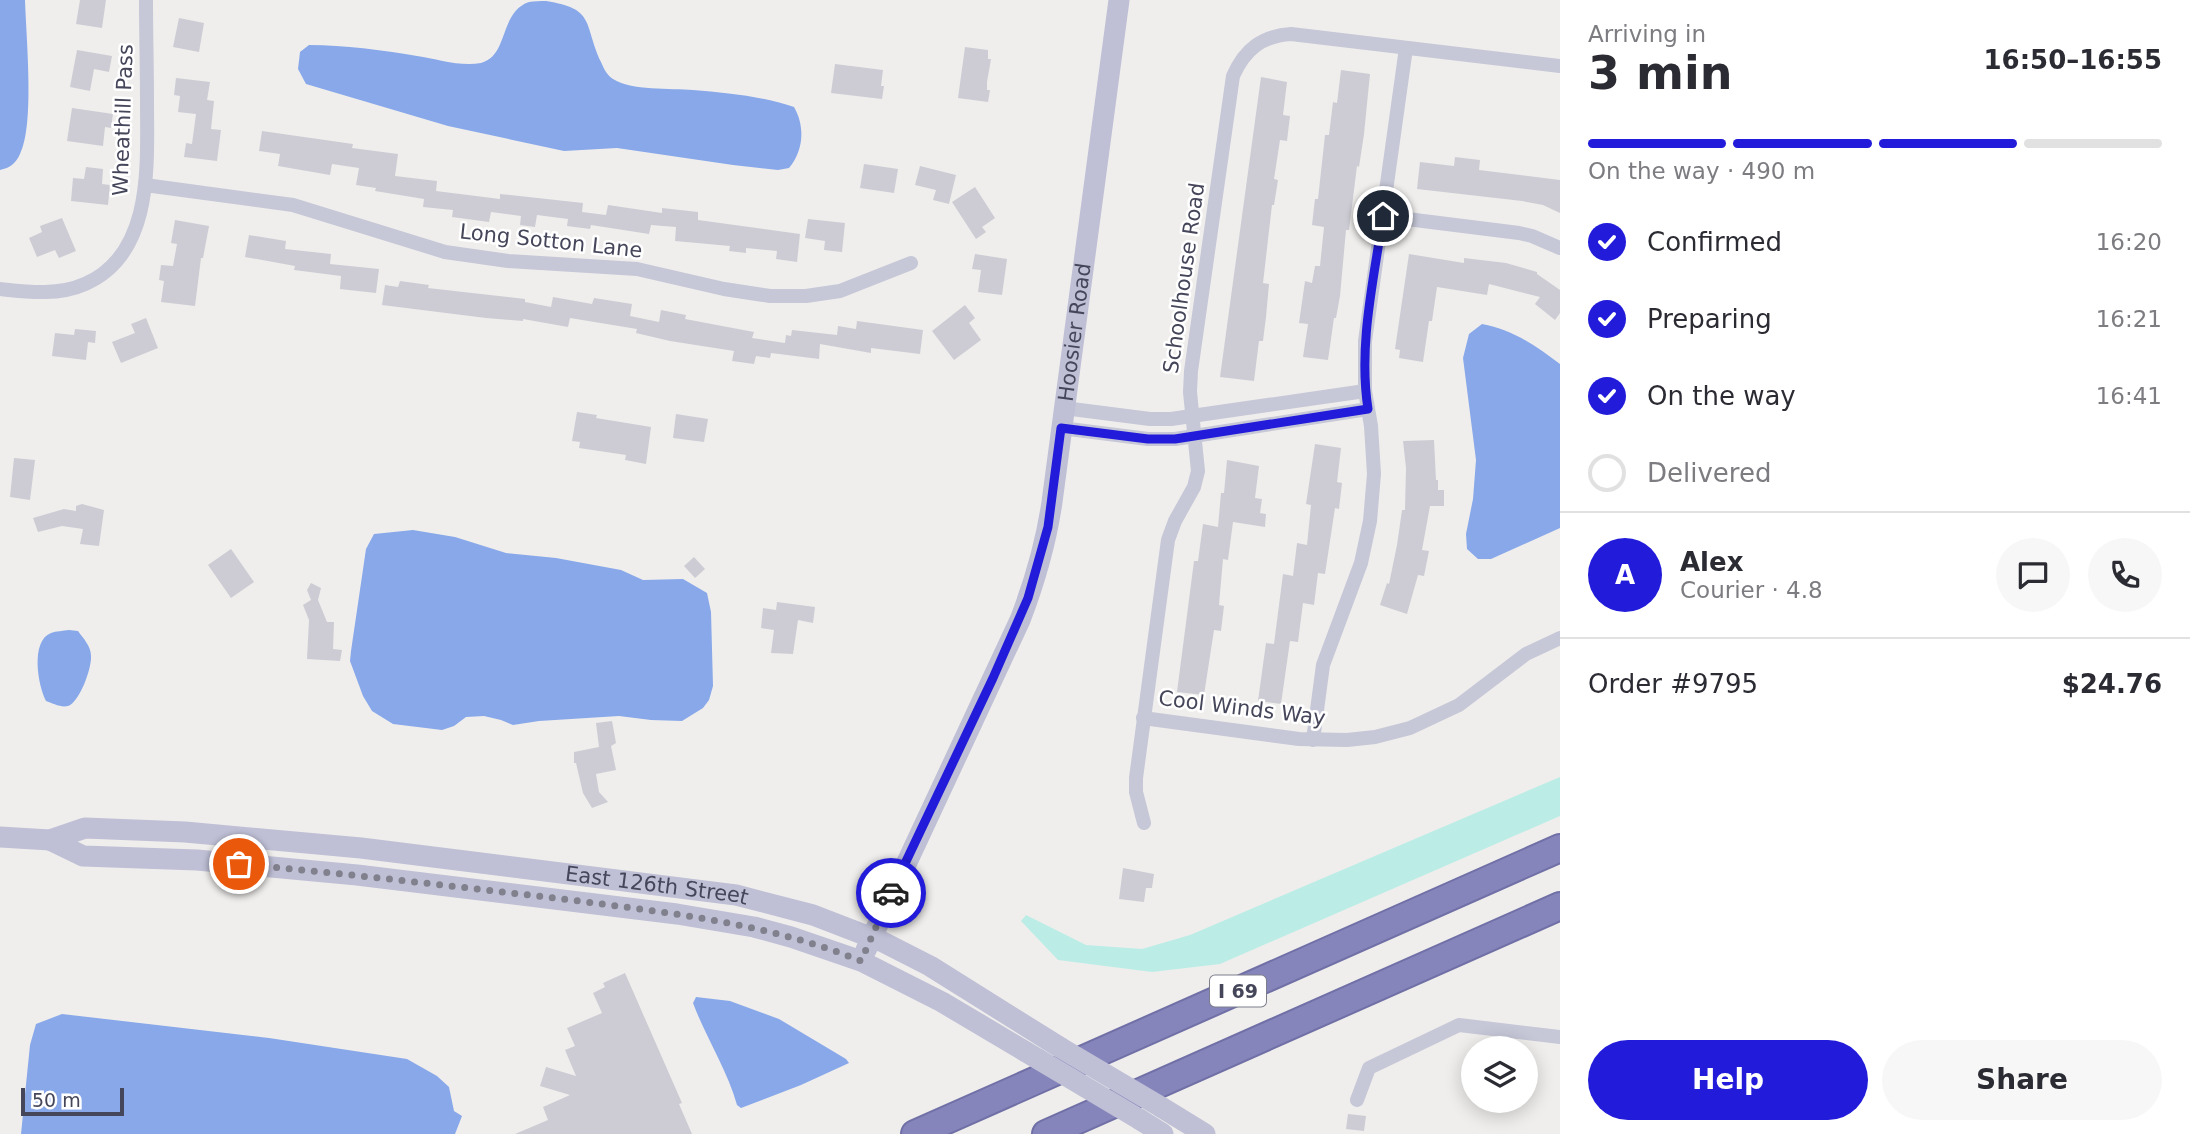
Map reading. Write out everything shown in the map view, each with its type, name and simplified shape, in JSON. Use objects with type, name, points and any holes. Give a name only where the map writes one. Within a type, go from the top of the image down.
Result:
[{"type":"highway","name":"I 69","points":[[915,1134],[1560,848]]},
{"type":"highway","name":"I 69","points":[[1046,1134],[1560,906]]},
{"type":"main road","name":"Hoosier Road","points":[[861,961],[1002,659],[1028,598],[1048,527],[1119,0]]},
{"type":"main road","name":"East 126th Street","points":[[0,837],[50,840],[85,828],[185,832],[361,848],[736,895],[798,910],[871,936],[930,966],[1205,1134]]},
{"type":"main road","name":"East 126th Street","points":[[50,840],[83,856],[197,860],[357,875],[713,919],[791,937],[861,961],[942,1002],[1163,1134]]},
{"type":"street","name":"Wheathill Pass","points":[[0,289],[47,292],[84,285],[106,272],[131,240],[139,218],[145,185],[146,0]]},
{"type":"street","name":"Schoolhouse Road","points":[[1144,823],[1136,792],[1143,718],[1168,540],[1194,487],[1198,471],[1192,417],[1191,371],[1233,76],[1238,65],[1257,43],[1283,35],[1304,35],[1560,66]]},
{"type":"street","points":[[1313,740],[1323,665],[1361,563],[1370,521],[1374,474],[1373,443],[1365,391],[1366,341],[1406,48]]},
{"type":"street","name":"Long Sotton Lane","points":[[145,185],[293,205],[445,252],[508,261],[637,269],[724,289],[770,296],[806,296],[841,291],[911,263]]},
{"type":"street","points":[[1383,216],[1519,233],[1560,248]]},
{"type":"street","points":[[1063,418],[1192,417],[1365,391]]},
{"type":"street","points":[[1063,418],[1148,439],[1175,439],[1368,409]]},
{"type":"street","name":"Cool Winds Way","points":[[1143,718],[1313,740],[1375,737],[1425,722],[1459,705],[1526,654],[1560,638]]},
{"type":"street","points":[[1357,1100],[1369,1068],[1459,1025],[1560,1037]]},
{"type":"shaded area","points":[[1560,777],[1560,816],[1220,964],[1152,972],[1058,960],[1021,921],[1026,915],[1086,945],[1142,949],[1190,935]]},
{"type":"water","points":[[0,0],[25,0],[28,102],[25,141],[20,154],[15,162],[0,170]]},
{"type":"water","points":[[546,1],[573,8],[581,14],[586,20],[605,69],[621,83],[744,96],[794,107],[800,122],[801,138],[794,161],[789,168],[778,170],[617,148],[564,151],[448,126],[306,84],[298,69],[300,52],[309,45],[377,50],[457,63],[481,63],[496,52],[519,7],[529,2]]},
{"type":"water","points":[[1482,324],[1514,334],[1560,364],[1560,528],[1491,559],[1478,559],[1467,549],[1466,534],[1473,499],[1476,460],[1463,358],[1469,334]]},
{"type":"water","points":[[413,530],[455,537],[506,553],[556,558],[621,570],[643,580],[683,579],[707,593],[711,612],[713,686],[709,700],[703,708],[682,721],[619,716],[513,725],[484,716],[466,717],[454,726],[442,730],[393,724],[372,711],[363,696],[350,661],[351,651],[366,549],[374,534]]},
{"type":"water","points":[[78,631],[84,639],[90,649],[91,661],[77,698],[68,706],[62,706],[46,701],[40,685],[38,654],[44,638],[53,632]]},
{"type":"water","points":[[696,997],[730,1001],[779,1019],[849,1063],[741,1108],[737,1105],[728,1079],[698,1016],[693,1003]]},
{"type":"water","points":[[62,1014],[269,1038],[407,1059],[437,1076],[449,1087],[454,1111],[462,1116],[455,1134],[21,1134],[30,1045],[36,1024]]},
{"type":"building","points":[[80,0],[106,0],[102,28],[76,24]]},
{"type":"building","points":[[179,18],[204,23],[199,52],[173,47]]},
{"type":"building","points":[[965,47],[988,50],[988,59],[991,59],[987,82],[987,90],[990,90],[988,102],[958,98]]},
{"type":"building","points":[[77,50],[112,56],[109,72],[94,69],[90,91],[70,87]]},
{"type":"building","points":[[835,64],[883,70],[882,99],[831,93]]},
{"type":"building","points":[[1341,70],[1370,74],[1364,134],[1349,230],[1346,230],[1340,296],[1328,360],[1303,357],[1308,324],[1299,323],[1305,281],[1312,283],[1315,266],[1320,266],[1324,227],[1312,225],[1315,199],[1318,199],[1325,135],[1329,135],[1333,102],[1337,103]]},
{"type":"building","points":[[1261,77],[1287,82],[1283,115],[1290,116],[1287,141],[1280,140],[1274,179],[1278,180],[1272,205],[1263,283],[1269,284],[1266,317],[1263,341],[1259,341],[1254,381],[1220,377]]},
{"type":"building","points":[[176,78],[210,82],[207,100],[214,101],[211,129],[221,130],[217,161],[184,157],[186,143],[192,144],[196,114],[178,112],[180,96],[174,95]]},
{"type":"building","points":[[72,108],[113,114],[111,128],[105,127],[103,146],[67,141]]},
{"type":"building","points":[[262,131],[353,144],[352,148],[398,154],[395,176],[437,181],[436,191],[500,199],[500,194],[583,203],[582,212],[606,215],[608,205],[662,213],[662,208],[698,212],[698,220],[800,234],[797,262],[776,259],[777,251],[746,248],[746,253],[729,251],[730,246],[675,241],[676,227],[651,225],[649,234],[591,225],[590,229],[567,226],[568,219],[537,215],[535,227],[520,225],[521,216],[491,212],[489,222],[452,217],[453,210],[423,207],[424,199],[356,185],[359,168],[332,164],[330,175],[278,166],[280,154],[259,151]]},
{"type":"building","points":[[1455,157],[1480,160],[1479,170],[1560,180],[1560,213],[1543,205],[1522,201],[1417,189],[1420,162],[1454,166]]},
{"type":"building","points":[[864,164],[898,169],[894,193],[860,188]]},
{"type":"building","points":[[920,166],[956,175],[949,204],[933,200],[936,190],[915,185]]},
{"type":"building","points":[[86,167],[103,169],[102,184],[110,185],[108,205],[71,201],[73,178],[84,179]]},
{"type":"building","points":[[975,187],[995,218],[982,227],[986,232],[976,239],[952,202]]},
{"type":"building","points":[[62,218],[76,251],[59,258],[55,250],[37,257],[29,238],[42,232],[40,226]]},
{"type":"building","points":[[808,219],[845,223],[842,252],[824,250],[825,241],[805,238]]},
{"type":"building","points":[[175,220],[209,226],[201,258],[195,306],[161,302],[164,281],[159,280],[161,265],[173,266],[177,244],[171,243]]},
{"type":"building","points":[[249,235],[286,241],[285,249],[331,254],[330,264],[379,269],[376,293],[340,289],[341,276],[294,270],[295,266],[245,257]]},
{"type":"building","points":[[975,254],[1007,259],[1002,295],[978,292],[981,270],[972,269]]},
{"type":"building","points":[[1409,254],[1464,263],[1464,258],[1506,263],[1537,272],[1560,290],[1560,313],[1555,320],[1535,304],[1540,297],[1489,284],[1487,295],[1437,287],[1423,362],[1399,358],[1400,350],[1395,349]]},
{"type":"building","points":[[400,281],[429,285],[428,288],[525,299],[525,302],[551,307],[553,297],[592,304],[594,298],[632,304],[630,316],[659,322],[661,310],[686,315],[685,319],[754,332],[752,338],[785,343],[786,335],[791,336],[792,330],[837,335],[838,326],[856,329],[857,321],[923,330],[920,354],[871,348],[871,353],[820,344],[819,359],[771,353],[770,358],[756,356],[754,364],[732,361],[734,351],[670,341],[636,333],[637,329],[570,318],[568,327],[523,319],[486,318],[382,305],[385,285],[398,287]]},
{"type":"building","points":[[965,305],[975,318],[969,323],[981,340],[954,360],[932,331]]},
{"type":"building","points":[[146,318],[158,348],[121,363],[112,342],[135,333],[131,324]]},
{"type":"building","points":[[75,329],[96,331],[95,343],[88,342],[86,360],[52,356],[55,333],[74,335]]},
{"type":"building","points":[[577,412],[597,415],[596,418],[651,427],[646,464],[625,460],[626,455],[579,448],[580,442],[572,441]]},
{"type":"building","points":[[676,414],[708,419],[704,442],[673,438]]},
{"type":"building","points":[[1434,440],[1436,480],[1438,490],[1444,490],[1444,506],[1430,506],[1422,550],[1429,551],[1424,576],[1418,575],[1407,614],[1380,605],[1387,583],[1389,584],[1402,510],[1405,510],[1406,468],[1403,441]]},
{"type":"building","points":[[1315,444],[1341,448],[1337,482],[1342,483],[1339,509],[1335,508],[1325,574],[1318,573],[1314,605],[1303,603],[1298,642],[1290,641],[1281,704],[1258,701],[1266,643],[1274,644],[1283,574],[1293,576],[1297,543],[1307,545],[1311,505],[1306,504]]},
{"type":"building","points":[[14,458],[35,460],[30,500],[10,497]]},
{"type":"building","points":[[1227,460],[1259,466],[1255,498],[1262,499],[1260,513],[1266,514],[1265,527],[1233,522],[1228,560],[1223,559],[1219,605],[1224,606],[1221,631],[1214,630],[1204,695],[1177,692],[1194,561],[1198,561],[1203,524],[1218,527]]},
{"type":"building","points":[[82,504],[104,510],[99,546],[80,544],[83,529],[62,526],[38,532],[33,518],[64,509],[76,511],[76,506]]},
{"type":"building","points":[[231,549],[254,582],[231,598],[208,565]]},
{"type":"building","points":[[694,557],[705,569],[695,578],[684,566]]},
{"type":"building","points":[[311,583],[321,588],[318,600],[327,622],[334,622],[333,649],[342,650],[340,661],[307,659],[309,620],[303,605],[311,600],[307,590]]},
{"type":"building","points":[[777,602],[815,607],[813,623],[798,620],[793,654],[771,653],[774,630],[761,628],[763,608],[776,610]]},
{"type":"building","points":[[612,721],[616,743],[611,746],[616,770],[596,774],[599,792],[608,802],[592,808],[583,793],[574,763],[574,752],[599,747],[596,723]]},
{"type":"building","points":[[1123,868],[1154,874],[1152,888],[1146,888],[1144,902],[1119,899]]},
{"type":"building","points":[[625,973],[682,1103],[679,1104],[692,1134],[515,1134],[548,1120],[543,1107],[570,1095],[540,1086],[546,1067],[576,1076],[565,1050],[575,1046],[567,1028],[602,1013],[593,993],[605,987],[603,983]]},
{"type":"building","points":[[1348,1114],[1366,1116],[1364,1131],[1346,1129]]},
{"type":"way so far","points":[[239,864],[357,875],[725,921],[791,937],[861,961],[891,893]]},
{"type":"route","points":[[891,893],[1020,620],[1044,546],[1061,428],[1148,439],[1175,439],[1368,409],[1364,372],[1366,341],[1383,216]]}]
